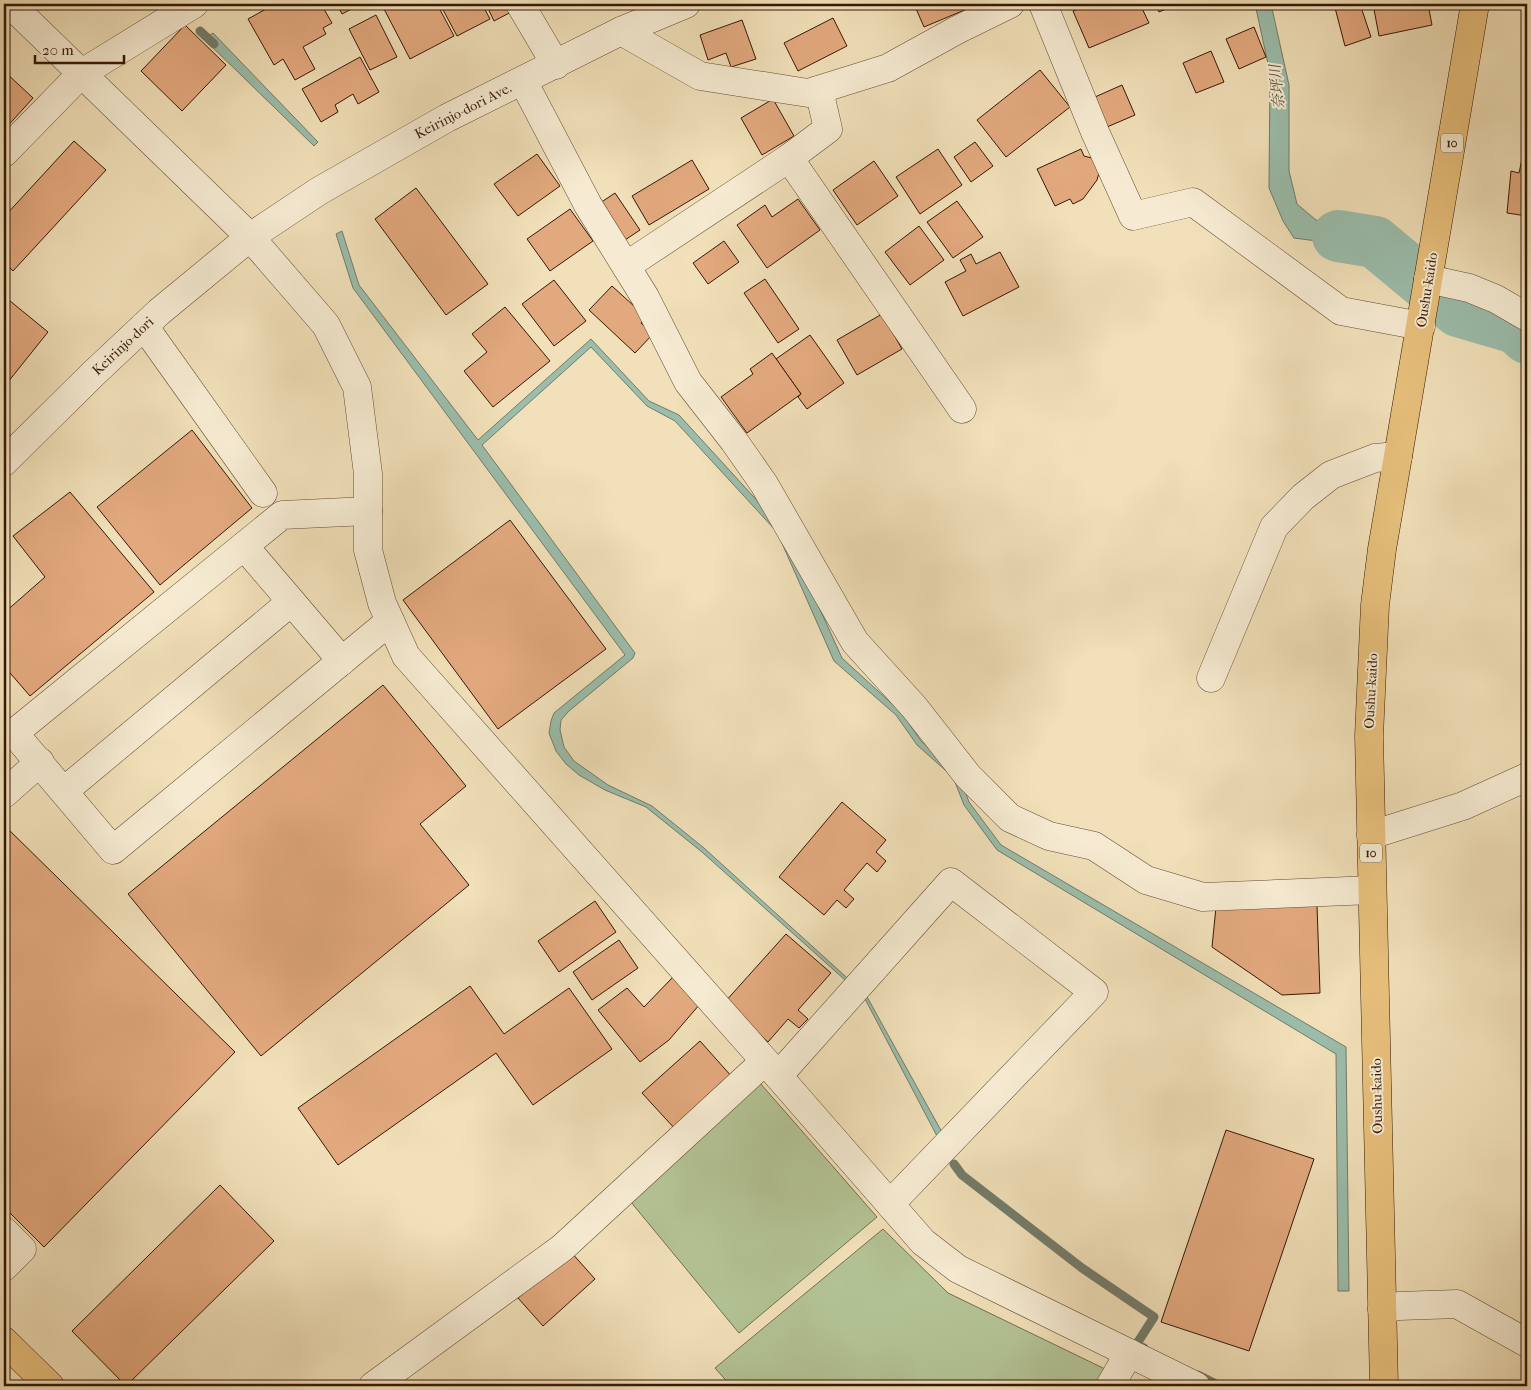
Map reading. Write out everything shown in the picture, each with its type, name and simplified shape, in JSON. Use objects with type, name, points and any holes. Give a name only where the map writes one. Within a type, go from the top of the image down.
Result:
[{"type":"main road","name":"Oushu-kaido","points":[[1384,1386],[1369,736],[1375,605],[1382,549],[1475,4]]},
{"type":"main road","points":[[4,1340],[50,1386]]},
{"type":"street","points":[[10,4],[250,236],[326,325],[357,387],[368,474],[368,550],[382,603],[406,656],[923,1242],[958,1269],[1196,1386]]},
{"type":"street","points":[[4,153],[82,73],[194,4]]},
{"type":"street","points":[[520,4],[556,65]]},
{"type":"street","name":"Keirinjo-dori Ave.","points":[[250,236],[319,192],[447,118],[621,32],[686,4]]},
{"type":"street","points":[[621,32],[700,76],[808,93],[888,68],[1010,4]]},
{"type":"street","points":[[1043,4],[1095,132],[1133,216],[1193,202],[1341,311],[1421,325]]},
{"type":"street","points":[[523,81],[588,205],[645,297],[688,382],[734,441],[764,484],[855,642],[914,707],[968,776],[1010,818],[1049,836],[1094,846],[1146,880],[1203,897],[1372,890]]},
{"type":"street","points":[[626,266],[789,158],[828,129],[819,90]]},
{"type":"street","points":[[789,158],[962,409]]},
{"type":"street","name":"Keirinjo-dori","points":[[4,462],[144,326],[250,236]]},
{"type":"street","points":[[1428,280],[1468,288],[1496,299],[1527,317]]},
{"type":"street","points":[[144,326],[263,493]]},
{"type":"street","points":[[1211,678],[1274,527],[1303,497],[1331,475],[1375,458],[1398,456]]},
{"type":"street","points":[[368,511],[282,515],[9,726],[113,850],[390,621]]},
{"type":"street","points":[[244,546],[342,661]]},
{"type":"street","points":[[64,791],[291,602]]},
{"type":"street","points":[[4,794],[40,762]]},
{"type":"street","points":[[1371,834],[1463,806],[1527,777]]},
{"type":"street","points":[[372,1386],[562,1248],[772,1069],[951,882],[1094,992],[890,1204]]},
{"type":"street","points":[[4,1231],[22,1249],[4,1267]]},
{"type":"street","points":[[1382,1309],[1399,1306],[1457,1304],[1527,1343]]},
{"type":"street","points":[[1110,1386],[1129,1354]]},
{"type":"shaded area","points":[[760,1083],[877,1217],[739,1333],[630,1201]]},
{"type":"shaded area","points":[[883,1229],[948,1293],[1105,1369],[1094,1386],[731,1386],[715,1368]]},
{"type":"water","name":"奈坪川","points":[[1255,4],[1271,4],[1289,85],[1289,171],[1297,204],[1316,220],[1380,235],[1404,257],[1401,275],[1371,248],[1294,238],[1283,221],[1269,188],[1270,73]]},
{"type":"water","points":[[213,33],[318,142],[314,146],[204,39]]},
{"type":"water","points":[[342,231],[359,285],[478,440],[591,339],[649,401],[679,415],[784,530],[842,658],[901,712],[921,741],[959,775],[969,802],[1001,845],[1346,1047],[1349,1291],[1338,1291],[1336,1054],[997,850],[964,805],[953,777],[917,745],[896,715],[834,661],[777,532],[675,421],[647,406],[591,347],[482,445],[635,653],[633,658],[569,711],[561,720],[560,730],[564,747],[574,761],[608,785],[652,806],[704,848],[866,995],[943,1134],[938,1138],[864,997],[702,852],[646,807],[605,790],[579,775],[566,764],[556,751],[549,733],[554,713],[625,655],[353,288],[336,234]]},
{"type":"water","points":[[1450,296],[1515,319],[1527,327],[1527,348],[1508,334],[1447,313]]},
{"type":"building","points":[[275,4],[321,4],[332,23],[323,28],[326,34],[303,47],[315,69],[295,80],[283,59],[274,65],[248,19]]},
{"type":"building","points":[[337,4],[361,4],[342,14]]},
{"type":"building","points":[[390,4],[437,4],[454,36],[410,59],[383,7]]},
{"type":"building","points":[[440,4],[482,4],[490,19],[457,36]]},
{"type":"building","points":[[486,4],[512,4],[515,10],[494,21]]},
{"type":"building","points":[[914,4],[965,4],[967,9],[924,27]]},
{"type":"building","points":[[1090,4],[1140,4],[1149,23],[1089,48],[1073,11]]},
{"type":"building","points":[[1155,4],[1178,4],[1159,12]]},
{"type":"building","points":[[1334,4],[1360,4],[1371,37],[1345,46]]},
{"type":"building","points":[[1373,4],[1428,4],[1432,25],[1379,36]]},
{"type":"building","points":[[376,15],[397,57],[370,70],[349,29]]},
{"type":"building","points":[[833,18],[847,46],[798,71],[784,43]]},
{"type":"building","points":[[742,20],[756,59],[731,67],[726,53],[708,60],[700,35]]},
{"type":"building","points":[[185,25],[226,65],[182,111],[141,71]]},
{"type":"building","points":[[1254,27],[1266,57],[1239,69],[1226,39]]},
{"type":"building","points":[[1211,51],[1224,82],[1196,93],[1183,63]]},
{"type":"building","points":[[360,57],[379,92],[358,104],[353,94],[335,105],[338,112],[321,122],[302,89]]},
{"type":"building","points":[[1040,70],[1070,107],[1006,157],[977,120]]},
{"type":"building","points":[[4,71],[33,98],[4,130]]},
{"type":"building","points":[[1122,85],[1135,115],[1107,127],[1095,97]]},
{"type":"building","points":[[773,99],[794,136],[762,155],[741,118]]},
{"type":"building","points":[[74,141],[106,170],[13,271],[4,262],[4,217]]},
{"type":"building","points":[[975,142],[993,166],[971,182],[954,157]]},
{"type":"building","points":[[938,149],[962,185],[920,214],[896,177]]},
{"type":"building","points":[[1081,149],[1084,156],[1092,158],[1099,173],[1097,180],[1083,199],[1073,204],[1070,199],[1055,206],[1037,169]]},
{"type":"building","points":[[537,154],[560,186],[518,216],[494,184]]},
{"type":"building","points":[[1522,159],[1527,160],[1527,216],[1507,213],[1511,171],[1519,173]]},
{"type":"building","points":[[692,160],[709,189],[649,225],[632,196]]},
{"type":"building","points":[[874,161],[898,196],[857,225],[833,190]]},
{"type":"building","points":[[416,188],[488,284],[446,315],[375,219]]},
{"type":"building","points":[[615,193],[640,230],[622,242],[597,205]]},
{"type":"building","points":[[798,199],[820,230],[767,268],[737,225],[765,205],[772,217]]},
{"type":"building","points":[[957,201],[983,237],[953,258],[927,222]]},
{"type":"building","points":[[570,209],[593,241],[550,271],[527,239]]},
{"type":"building","points":[[919,226],[944,260],[910,285],[885,252]]},
{"type":"building","points":[[724,241],[739,262],[708,284],[693,263]]},
{"type":"building","points":[[1000,252],[1019,287],[963,316],[945,282],[966,271],[960,260],[971,254],[976,264]]},
{"type":"building","points":[[765,279],[799,329],[778,343],[744,293]]},
{"type":"building","points":[[554,280],[586,321],[554,346],[522,304]]},
{"type":"building","points":[[612,286],[646,317],[641,323],[653,334],[635,353],[589,310]]},
{"type":"building","points":[[4,296],[48,332],[4,387]]},
{"type":"building","points":[[505,307],[550,361],[493,407],[464,371],[487,352],[472,334]]},
{"type":"building","points":[[882,314],[902,349],[857,375],[837,340]]},
{"type":"building","points":[[810,335],[844,383],[807,409],[798,397],[801,394],[776,359]]},
{"type":"building","points":[[772,353],[801,394],[747,433],[721,397],[753,374],[750,369]]},
{"type":"building","points":[[192,430],[252,508],[160,585],[97,507]]},
{"type":"building","points":[[70,492],[154,592],[30,696],[4,666],[4,613],[45,577],[13,536]]},
{"type":"building","points":[[510,520],[606,649],[498,729],[403,600]]},
{"type":"building","points":[[383,685],[466,786],[420,824],[469,885],[261,1056],[128,894]]},
{"type":"building","points":[[842,802],[886,840],[876,852],[886,861],[877,872],[867,863],[844,890],[854,899],[846,908],[837,900],[824,915],[779,877]]},
{"type":"building","points":[[4,825],[235,1052],[44,1247],[4,1207]]},
{"type":"building","points":[[595,901],[616,932],[559,972],[538,941]]},
{"type":"building","points":[[1317,905],[1320,993],[1282,995],[1212,947],[1216,907]]},
{"type":"building","points":[[786,934],[831,973],[798,1010],[808,1019],[799,1028],[788,1019],[768,1042],[724,1003]]},
{"type":"building","points":[[619,940],[638,968],[592,1000],[573,972]]},
{"type":"building","points":[[673,977],[700,1004],[669,1040],[640,1062],[598,1010],[627,988],[644,1007]]},
{"type":"building","points":[[470,986],[504,1034],[569,988],[612,1049],[533,1105],[496,1053],[338,1165],[298,1108]]},
{"type":"building","points":[[700,1041],[733,1078],[676,1130],[642,1093]]},
{"type":"building","points":[[1226,1130],[1314,1159],[1249,1351],[1161,1322]]},
{"type":"building","points":[[220,1185],[274,1241],[126,1386],[72,1331]]},
{"type":"building","points":[[570,1251],[595,1279],[543,1326],[518,1298]]},
{"type":"waterway","points":[[200,31],[214,44]]},
{"type":"waterway","points":[[1338,236],[1375,242],[1458,311],[1516,328],[1527,338]]},
{"type":"waterway","points":[[954,1164],[962,1175],[1082,1268],[1154,1317],[1136,1345],[1144,1348]]},
{"type":"waterway","points":[[1198,1375],[1220,1386]]}]
